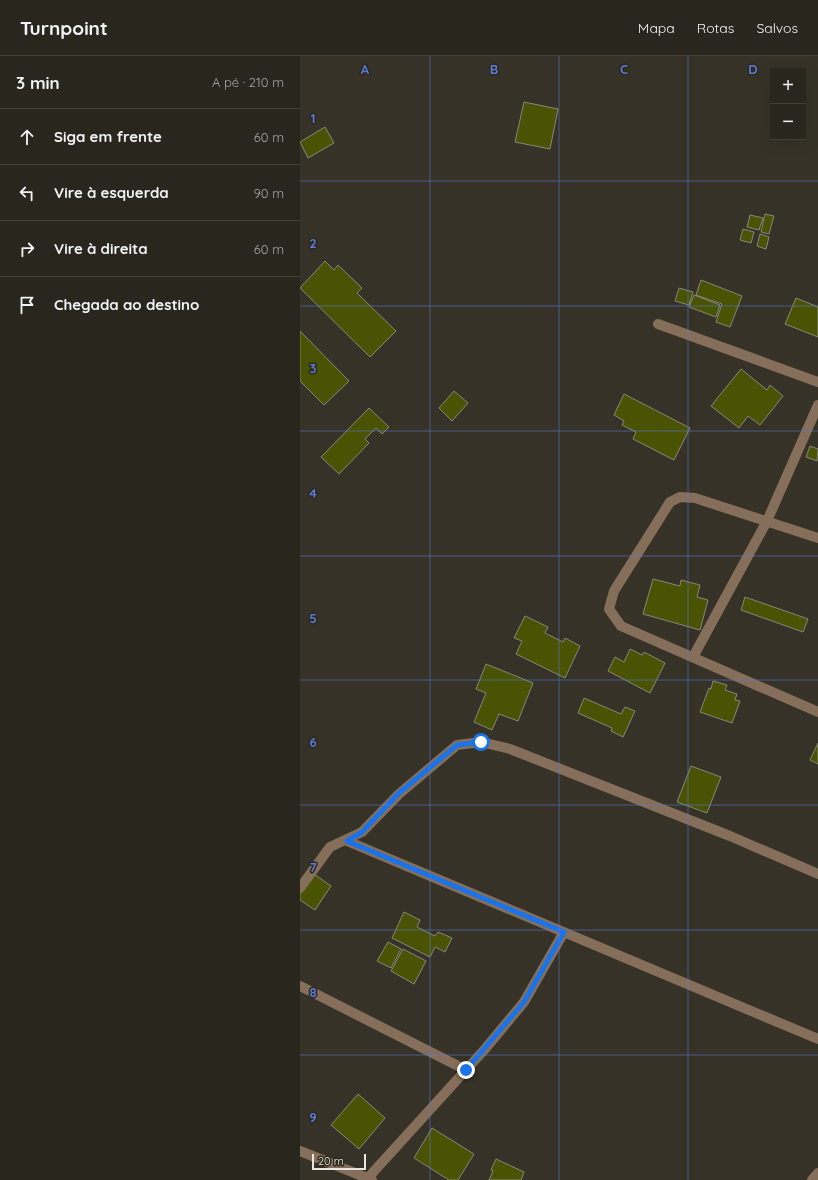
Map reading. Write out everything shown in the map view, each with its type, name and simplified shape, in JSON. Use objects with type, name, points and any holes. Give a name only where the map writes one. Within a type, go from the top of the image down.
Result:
[{"type":"street","points":[[658,324],[818,382]]},
{"type":"street","points":[[693,657],[767,521],[818,405]]},
{"type":"street","points":[[818,538],[695,498],[680,497],[670,502],[614,591],[610,610],[621,626],[818,712]]},
{"type":"street","points":[[300,888],[330,847],[347,841],[362,832],[398,794],[457,745],[481,742],[517,752],[730,836],[818,874]]},
{"type":"street","points":[[347,841],[818,1039]]},
{"type":"street","points":[[300,1151],[369,1179],[524,1002],[564,932]]},
{"type":"street","points":[[300,986],[466,1070]]},
{"type":"street","points":[[812,1180],[818,1173]]},
{"type":"building","points":[[524,102],[558,109],[550,149],[515,142]]},
{"type":"building","points":[[325,127],[334,143],[308,158],[300,142]]},
{"type":"building","points":[[765,214],[774,216],[769,234],[761,232]]},
{"type":"building","points":[[750,215],[763,218],[759,230],[747,227]]},
{"type":"building","points":[[743,229],[754,232],[751,243],[740,240]]},
{"type":"building","points":[[760,234],[769,237],[766,249],[757,246]]},
{"type":"building","points":[[325,261],[334,270],[338,265],[362,288],[357,293],[396,331],[370,357],[300,288]]},
{"type":"building","points":[[701,280],[742,296],[730,327],[716,322],[722,304],[696,295]]},
{"type":"building","points":[[679,288],[693,292],[689,305],[675,301]]},
{"type":"building","points":[[694,295],[720,305],[716,317],[689,307]]},
{"type":"building","points":[[796,298],[818,307],[818,337],[785,324]]},
{"type":"building","points":[[300,331],[349,381],[324,405],[300,381]]},
{"type":"building","points":[[741,369],[767,390],[770,385],[783,396],[760,425],[748,416],[739,428],[711,406]]},
{"type":"building","points":[[454,391],[468,403],[452,421],[439,408]]},
{"type":"building","points":[[624,394],[690,428],[674,460],[633,439],[636,432],[622,425],[624,421],[614,415]]},
{"type":"building","points":[[369,408],[389,427],[382,434],[376,428],[365,439],[369,443],[339,474],[321,457]]},
{"type":"building","points":[[810,446],[818,449],[817,461],[806,457]]},
{"type":"building","points":[[653,579],[680,586],[681,580],[700,585],[697,597],[708,600],[700,630],[643,614]]},
{"type":"building","points":[[745,597],[808,619],[803,632],[741,610]]},
{"type":"building","points":[[525,616],[548,627],[545,633],[563,642],[565,638],[580,646],[565,678],[516,654],[522,641],[514,638]]},
{"type":"building","points":[[630,649],[642,655],[644,652],[665,663],[650,693],[608,671],[615,657],[624,662]]},
{"type":"building","points":[[486,664],[533,683],[518,721],[499,714],[492,730],[474,722],[486,693],[476,689]]},
{"type":"building","points":[[713,681],[727,685],[725,690],[737,694],[735,700],[740,701],[732,723],[700,712],[709,688],[711,689]]},
{"type":"building","points":[[584,698],[621,714],[625,707],[635,711],[623,737],[611,731],[612,728],[578,713]]},
{"type":"building","points":[[818,743],[818,764],[810,760]]},
{"type":"building","points":[[691,766],[721,777],[707,813],[677,802]]},
{"type":"building","points":[[314,874],[331,886],[315,910],[300,900],[300,894]]},
{"type":"building","points":[[404,912],[420,920],[417,927],[435,936],[438,932],[452,938],[445,952],[435,947],[430,957],[392,938]]},
{"type":"building","points":[[388,942],[401,949],[391,968],[377,961]]},
{"type":"building","points":[[403,949],[426,961],[414,984],[391,971]]},
{"type":"building","points":[[358,1094],[385,1118],[359,1149],[331,1125]]},
{"type":"building","points":[[432,1128],[474,1154],[458,1180],[449,1180],[414,1158]]},
{"type":"building","points":[[496,1159],[524,1172],[521,1180],[489,1180],[493,1171],[491,1170]]},
{"type":"route","points":[[466,1070],[524,1002],[564,932],[347,841],[362,832],[398,794],[457,745],[481,742]]}]
